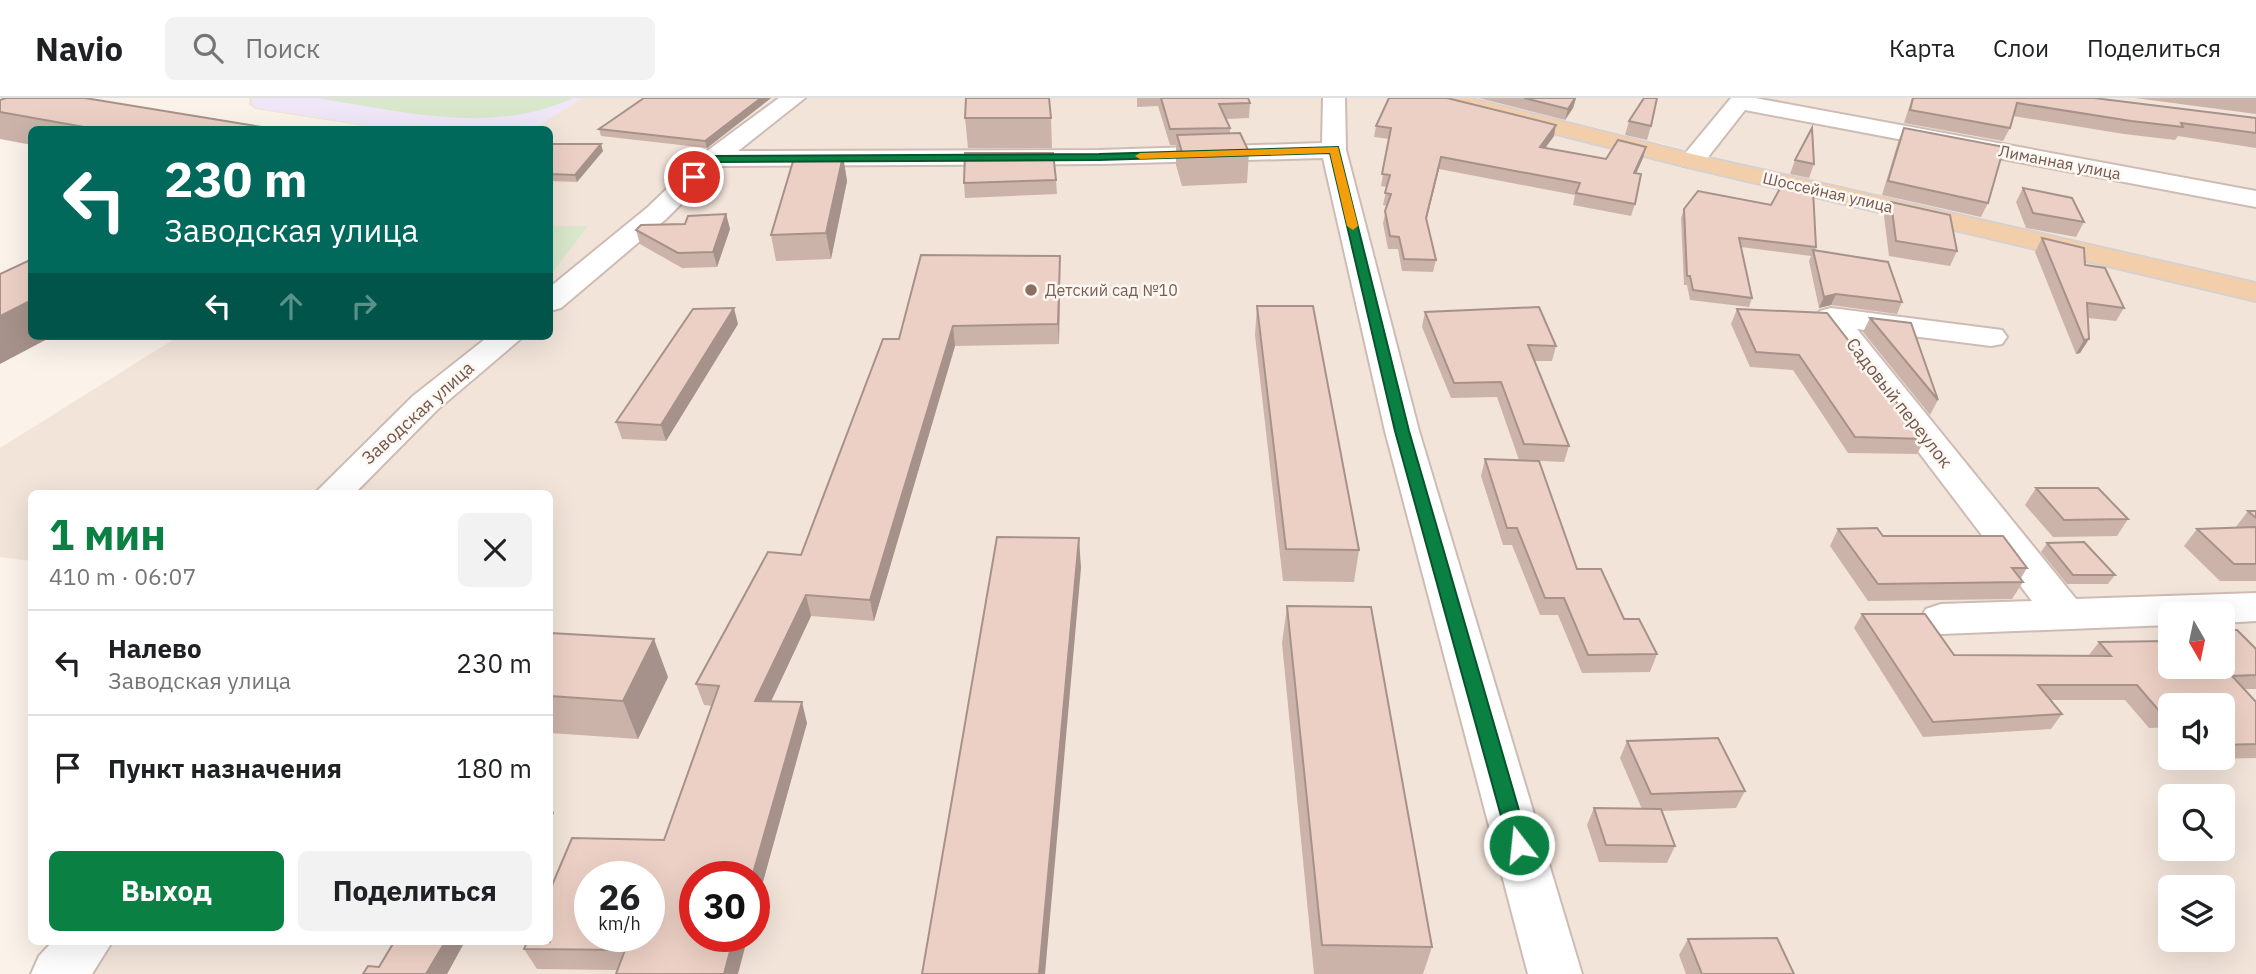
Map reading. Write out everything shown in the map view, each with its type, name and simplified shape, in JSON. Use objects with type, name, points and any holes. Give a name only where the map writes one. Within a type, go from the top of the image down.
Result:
[{"type":"main road","name":"Шоссейная улица","points":[[1441,98],[1692,160],[2256,292]]},
{"type":"street","points":[[553,300],[657,213],[712,159],[794,98]]},
{"type":"street","points":[[1334,98],[1334,150],[1402,431],[1555,974]]},
{"type":"street","points":[[1692,160],[1742,100]]},
{"type":"street","name":"Лиманная улица","points":[[1742,100],[2256,199]]},
{"type":"street","points":[[712,159],[1099,157],[1334,150]]},
{"type":"street","name":"Садовый переулок","points":[[1991,337],[1831,317],[2066,616]]},
{"type":"street","name":"Заводская улица","points":[[336,490],[425,403],[503,340]]},
{"type":"street","points":[[1941,619],[2256,607]]},
{"type":"street","points":[[58,974],[82,945]]},
{"type":"shaded area","points":[[249,98],[1416,98],[1671,163],[2256,302],[2256,974],[85,974],[108,945],[553,945],[553,490],[28,490],[28,561],[0,557],[0,448],[173,340],[553,340],[553,126],[365,126],[255,109],[249,105]]},
{"type":"shaded area","points":[[252,98],[583,98],[538,126],[371,126],[253,105]]},
{"type":"shaded area","points":[[1474,98],[2256,98],[2256,281],[1971,219]]},
{"type":"green space","points":[[317,98],[573,98],[510,116],[478,118],[413,114]]},
{"type":"green space","points":[[553,226],[588,226],[553,271]]},
{"type":"building","points":[[85,98],[256,126],[79,126],[0,112],[0,100]]},
{"type":"building","points":[[644,98],[761,98],[705,141],[599,129]]},
{"type":"building","points":[[966,98],[1049,98],[1051,118],[965,118]]},
{"type":"building","points":[[1161,98],[1248,98],[1250,103],[1219,104],[1230,128],[1170,129]]},
{"type":"building","points":[[1389,98],[1447,98],[1556,125],[1540,147],[1606,159],[1618,140],[1646,147],[1634,173],[1641,174],[1635,204],[1576,193],[1580,183],[1441,157],[1426,218],[1436,260],[1404,259],[1399,237],[1390,236],[1385,211],[1391,194],[1385,193],[1390,175],[1382,174],[1391,128],[1376,126]]},
{"type":"building","points":[[1524,98],[1575,98],[1568,109]]},
{"type":"building","points":[[1644,98],[1657,98],[1651,126],[1629,121]]},
{"type":"building","points":[[1913,98],[2094,98],[2256,118],[2256,133],[2181,123],[2183,127],[2131,121],[2017,103],[2010,128],[1910,110]]},
{"type":"building","points":[[1812,128],[1814,164],[1795,160]]},
{"type":"building","points":[[1904,128],[2004,147],[1988,203],[1888,181]]},
{"type":"building","points":[[1240,133],[1249,152],[1183,156],[1177,135]]},
{"type":"building","points":[[553,144],[601,144],[575,175],[553,174]]},
{"type":"building","points":[[965,153],[1053,153],[1056,180],[964,183]]},
{"type":"building","points":[[843,156],[826,233],[771,235],[794,158]]},
{"type":"building","points":[[1783,183],[1813,190],[1816,247],[1739,238],[1752,298],[1693,290],[1690,276],[1687,276],[1684,209],[1698,191],[1771,205]]},
{"type":"building","points":[[2023,188],[2072,198],[2084,222],[2033,213]]},
{"type":"building","points":[[1891,202],[1950,215],[1957,251],[1896,241]]},
{"type":"building","points":[[726,214],[713,252],[678,253],[636,230],[641,225],[685,224],[688,216]]},
{"type":"building","points":[[2042,238],[2084,248],[2085,265],[2105,268],[2124,308],[2087,303],[2089,339],[2084,340]]},
{"type":"building","points":[[1813,250],[1888,262],[1902,302],[1836,294],[1824,297]]},
{"type":"building","points":[[921,255],[1060,256],[1058,324],[953,326],[870,600],[806,595],[755,701],[802,702],[757,861],[679,861],[679,952],[730,952],[724,974],[616,974],[624,952],[665,952],[665,861],[574,861],[574,949],[524,949],[526,945],[553,945],[553,883],[572,838],[664,840],[719,686],[696,684],[768,552],[801,555],[883,339],[899,339]]},
{"type":"building","points":[[28,261],[28,302],[0,316],[0,274]]},
{"type":"building","points":[[1257,306],[1313,306],[1359,550],[1286,549]]},
{"type":"building","points":[[1539,307],[1556,346],[1528,345],[1569,446],[1524,444],[1501,382],[1454,383],[1425,312]]},
{"type":"building","points":[[734,308],[661,425],[616,422],[693,309]]},
{"type":"building","points":[[1737,309],[1827,313],[1925,439],[1855,437],[1799,355],[1756,352]]},
{"type":"building","points":[[1870,318],[1911,323],[1938,400]]},
{"type":"building","points":[[1485,459],[1539,461],[1577,569],[1601,569],[1624,619],[1639,619],[1657,654],[1588,655],[1564,598],[1545,598],[1517,528],[1507,528]]},
{"type":"building","points":[[2036,488],[2098,488],[2128,519],[2064,520]]},
{"type":"building","points":[[2256,527],[2256,564],[2234,564],[2197,529]]},
{"type":"building","points":[[1877,528],[1883,536],[2003,536],[2027,568],[2012,568],[2023,582],[1878,584],[1838,529]]},
{"type":"building","points":[[997,537],[1079,538],[1039,974],[922,974]]},
{"type":"building","points":[[2084,542],[2115,575],[2073,575],[2047,543]]},
{"type":"building","points":[[1287,606],[1371,607],[1432,947],[1322,945]]},
{"type":"building","points":[[1862,614],[1925,614],[1954,655],[2111,656],[2099,642],[2158,641],[2158,679],[2235,679],[2256,702],[2256,744],[2235,745],[2235,693],[2158,693],[2158,710],[2137,685],[2038,685],[2062,714],[1933,722]]},
{"type":"building","points":[[2235,630],[2256,649],[2256,675],[2235,676]]},
{"type":"building","points":[[553,633],[654,639],[623,701],[553,696]]},
{"type":"building","points":[[1718,738],[1745,791],[1651,794],[1627,741]]},
{"type":"building","points":[[1594,808],[1661,809],[1675,846],[1606,845]]},
{"type":"building","points":[[1777,938],[1794,974],[1702,974],[1688,939]]},
{"type":"building","points":[[392,945],[443,945],[426,974],[363,974],[368,966],[379,967]]},
{"type":"slow traffic","points":[[1140,156],[1334,150],[1353,226]]},
{"type":"place","name":"Детский сад №10","points":[[1031,290]]},
{"type":"route","points":[[694,177],[712,159],[1099,157],[1334,150],[1402,431],[1519,845]]}]
